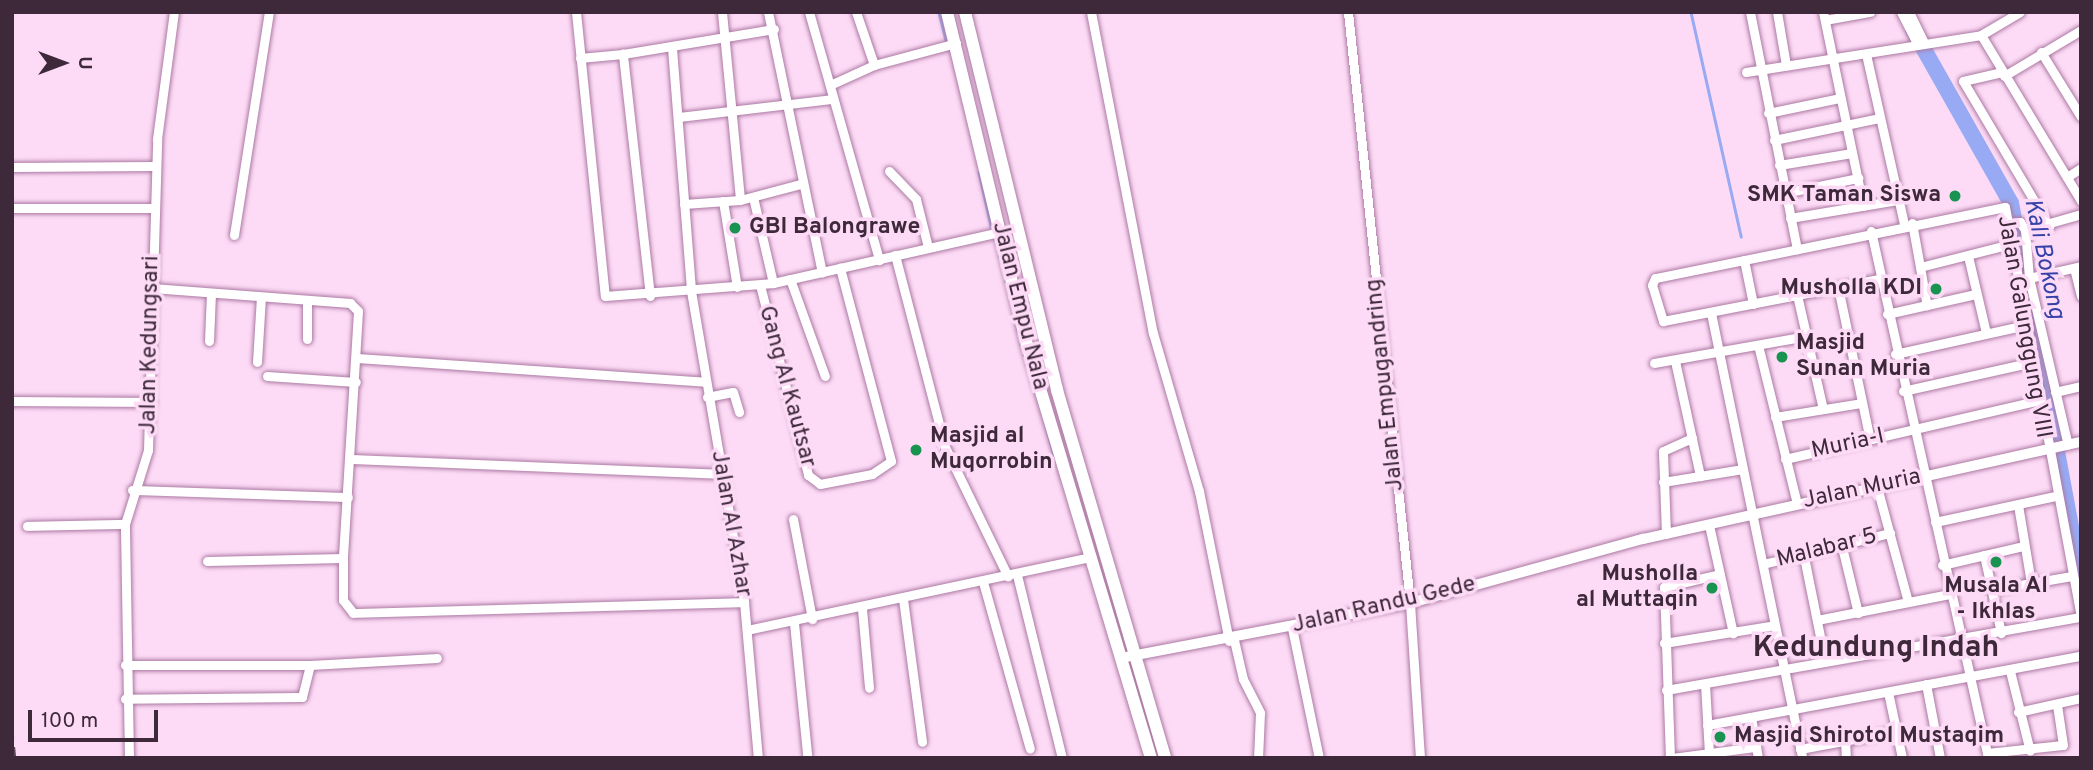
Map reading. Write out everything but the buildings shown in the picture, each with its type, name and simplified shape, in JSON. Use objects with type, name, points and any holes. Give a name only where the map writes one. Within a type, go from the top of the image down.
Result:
[{"type":"main road","name":"Jalan Empu Nala","points":[[947,12],[952,45],[996,233],[1087,559],[1151,758]]},
{"type":"main road","name":"Jalan Empu Nala","points":[[965,12],[1053,378],[1137,655],[1165,758]]},
{"type":"street","name":"Jalan Kedungsari","points":[[129,758],[125,699],[125,524],[132,490],[148,450],[155,166],[174,12]]},
{"type":"street","points":[[234,236],[270,12]]},
{"type":"street","points":[[576,12],[602,291],[614,298],[760,285],[996,233]]},
{"type":"street","points":[[722,12],[740,200]]},
{"type":"street","points":[[768,12],[774,29],[800,184],[822,272]]},
{"type":"street","points":[[809,12],[878,260]]},
{"type":"street","points":[[856,12],[874,65]]},
{"type":"street","points":[[1091,12],[1153,333],[1199,491],[1242,679],[1260,713],[1258,758]]},
{"type":"street","name":"Jalan Empugandring","points":[[1348,12],[1420,758]]},
{"type":"street","points":[[1750,12],[1797,249]]},
{"type":"street","points":[[1777,12],[1786,65]]},
{"type":"street","points":[[1863,206],[1824,16],[1870,12]]},
{"type":"street","points":[[1901,12],[1920,44]]},
{"type":"street","points":[[1909,12],[1920,44]]},
{"type":"street","points":[[1746,72],[1981,35],[2020,12]]},
{"type":"street","points":[[580,58],[726,40],[774,29]]},
{"type":"street","points":[[2049,226],[1963,81],[2003,74],[2080,32]]},
{"type":"street","points":[[1981,35],[2081,201]]},
{"type":"street","points":[[830,85],[874,65],[952,45]]},
{"type":"street","name":"Jalan Al Azhar","points":[[671,48],[679,117],[691,291],[744,602],[758,758]]},
{"type":"street","points":[[2042,52],[2081,117]]},
{"type":"street","points":[[623,54],[650,296]]},
{"type":"street","points":[[1866,54],[1897,200],[1908,223],[1927,305]]},
{"type":"street","points":[[1768,113],[1840,98]]},
{"type":"street","points":[[679,117],[733,114],[833,99]]},
{"type":"street","points":[[1774,140],[1879,118]]},
{"type":"street","points":[[1779,165],[1852,153]]},
{"type":"street","points":[[12,167],[155,166]]},
{"type":"street","points":[[2067,177],[2081,168]]},
{"type":"street","points":[[889,171],[916,199],[928,247]]},
{"type":"street","points":[[1784,193],[1858,178]]},
{"type":"street","points":[[684,204],[740,200],[800,184]]},
{"type":"street","points":[[753,197],[774,282]]},
{"type":"street","points":[[1790,218],[1897,200]]},
{"type":"street","points":[[723,201],[737,287]]},
{"type":"street","name":"Jalan Galunggung VIII","points":[[1908,223],[2001,205],[2012,222],[2011,244],[2038,401],[2057,447]]},
{"type":"street","points":[[12,208],[154,208]]},
{"type":"street","points":[[2012,222],[2025,230],[2049,226],[2081,214]]},
{"type":"street","points":[[1879,279],[1711,313],[1659,320],[1653,279],[1908,223]]},
{"type":"street","points":[[1666,690],[2081,617],[2055,496],[2055,392],[2029,278],[2025,230]]},
{"type":"street","points":[[1871,231],[1886,314],[1935,522],[1942,565],[1991,756],[2064,744],[2057,705]]},
{"type":"street","points":[[1920,267],[2011,244]]},
{"type":"street","points":[[895,255],[945,447],[1013,576],[1062,758]]},
{"type":"street","points":[[1968,256],[1986,332]]},
{"type":"street","points":[[1744,260],[1753,304]]},
{"type":"street","points":[[2029,278],[2078,267],[2081,296]]},
{"type":"street","name":"Gang Al Kautsar","points":[[760,285],[805,469],[820,484],[872,474],[890,464],[841,268]]},
{"type":"street","points":[[790,279],[825,376]]},
{"type":"street","points":[[1838,287],[1870,440]]},
{"type":"street","points":[[152,288],[355,306],[356,382],[343,558],[343,600],[353,613],[744,602]]},
{"type":"street","points":[[209,341],[211,293]]},
{"type":"street","points":[[1886,314],[1976,294]]},
{"type":"street","points":[[1797,295],[1823,409]]},
{"type":"street","points":[[257,362],[261,297]]},
{"type":"street","points":[[307,300],[307,339]]},
{"type":"street","points":[[1711,313],[1801,753],[1845,740],[1896,731]]},
{"type":"street","points":[[1895,354],[2026,325]]},
{"type":"street","points":[[1654,363],[1807,336]]},
{"type":"street","points":[[1758,345],[1797,503]]},
{"type":"street","points":[[357,358],[705,382]]},
{"type":"street","points":[[1675,361],[1700,476]]},
{"type":"street","points":[[1903,391],[2033,362]]},
{"type":"street","points":[[268,376],[356,382]]},
{"type":"street","points":[[2055,392],[2081,386]]},
{"type":"street","points":[[707,397],[733,392],[739,412]]},
{"type":"street","points":[[12,401],[151,402]]},
{"type":"street","name":"Muria-I","points":[[1785,458],[2038,401]]},
{"type":"street","points":[[1775,417],[1861,403]]},
{"type":"street","points":[[1666,534],[1663,451],[1692,438]]},
{"type":"street","name":"Jalan Muria","points":[[1643,539],[2081,442]]},
{"type":"street","points":[[350,459],[721,474]]},
{"type":"street","points":[[1663,482],[1743,469]]},
{"type":"street","points":[[1877,487],[1908,603]]},
{"type":"street","points":[[132,490],[348,497]]},
{"type":"street","points":[[1935,522],[2055,496]]},
{"type":"street","points":[[2018,505],[2031,583]]},
{"type":"street","points":[[793,519],[812,619]]},
{"type":"street","points":[[27,526],[125,524]]},
{"type":"street","points":[[1709,525],[1733,633]]},
{"type":"street","name":"Malabar 5","points":[[1763,564],[1804,557],[1890,533]]},
{"type":"street","name":"Jalan Randu Gede","points":[[1121,658],[1232,641],[1406,603],[1643,539]]},
{"type":"street","points":[[1942,565],[2024,546]]},
{"type":"street","points":[[1842,547],[1858,613]]},
{"type":"street","points":[[1983,555],[2001,633]]},
{"type":"street","points":[[1804,557],[1825,661]]},
{"type":"street","points":[[207,561],[343,558]]},
{"type":"street","points":[[747,630],[862,609],[1087,559]]},
{"type":"street","points":[[1720,573],[1664,587],[1664,643],[1671,758],[1756,747]]},
{"type":"street","points":[[1991,590],[2072,576]]},
{"type":"street","points":[[982,582],[1030,748]]},
{"type":"street","points":[[1817,620],[1949,594]]},
{"type":"street","points":[[903,599],[922,741]]},
{"type":"street","points":[[862,609],[869,688]]},
{"type":"street","points":[[794,623],[807,754]]},
{"type":"street","points":[[1664,643],[1776,625]]},
{"type":"street","points":[[1292,628],[1319,758]]},
{"type":"street","points":[[1707,725],[1926,684],[1970,679],[2081,656]]},
{"type":"street","points":[[125,665],[310,665],[437,658]]},
{"type":"street","points":[[125,699],[302,697],[310,665]]},
{"type":"street","points":[[2010,671],[2018,712],[2030,751]]},
{"type":"street","points":[[1705,684],[1709,753]]},
{"type":"street","points":[[1926,684],[1940,758]]},
{"type":"street","points":[[1888,692],[1902,758]]},
{"type":"street","points":[[2018,712],[2081,698]]},
{"type":"street","points":[[1751,717],[1758,758]]},
{"type":"street","points":[[1845,740],[1846,758]]},
{"type":"waterway","points":[[939,12],[947,43]]},
{"type":"waterway","points":[[1691,12],[1741,236]]},
{"type":"waterway","name":"Kali Bokong","points":[[1913,30],[2011,203],[2081,580]]},
{"type":"waterway","points":[[979,172],[992,230]]},
{"type":"waterway","points":[[994,236],[1054,456]]},
{"type":"railway","points":[[12,729],[15,758]]},
{"type":"place","name":"SMK Taman Siswa","points":[[1955,196]]},
{"type":"place","name":"GBI Balongrawe","points":[[735,228]]},
{"type":"place","name":"Musholla KDI","points":[[1936,289]]},
{"type":"place","name":"Masjid Sunan Muria","points":[[1782,357]]},
{"type":"place","name":"Masjid al Muqorrobin","points":[[916,450]]},
{"type":"place","name":"Musala Al - Ikhlas","points":[[1996,562]]},
{"type":"place","name":"Musholla al Muttaqin","points":[[1712,588]]},
{"type":"place","name":"Masjid Shirotol Mustaqim","points":[[1720,737]]},
{"type":"district","name":"Kedundung Indah","points":[[1876,649]]}]
